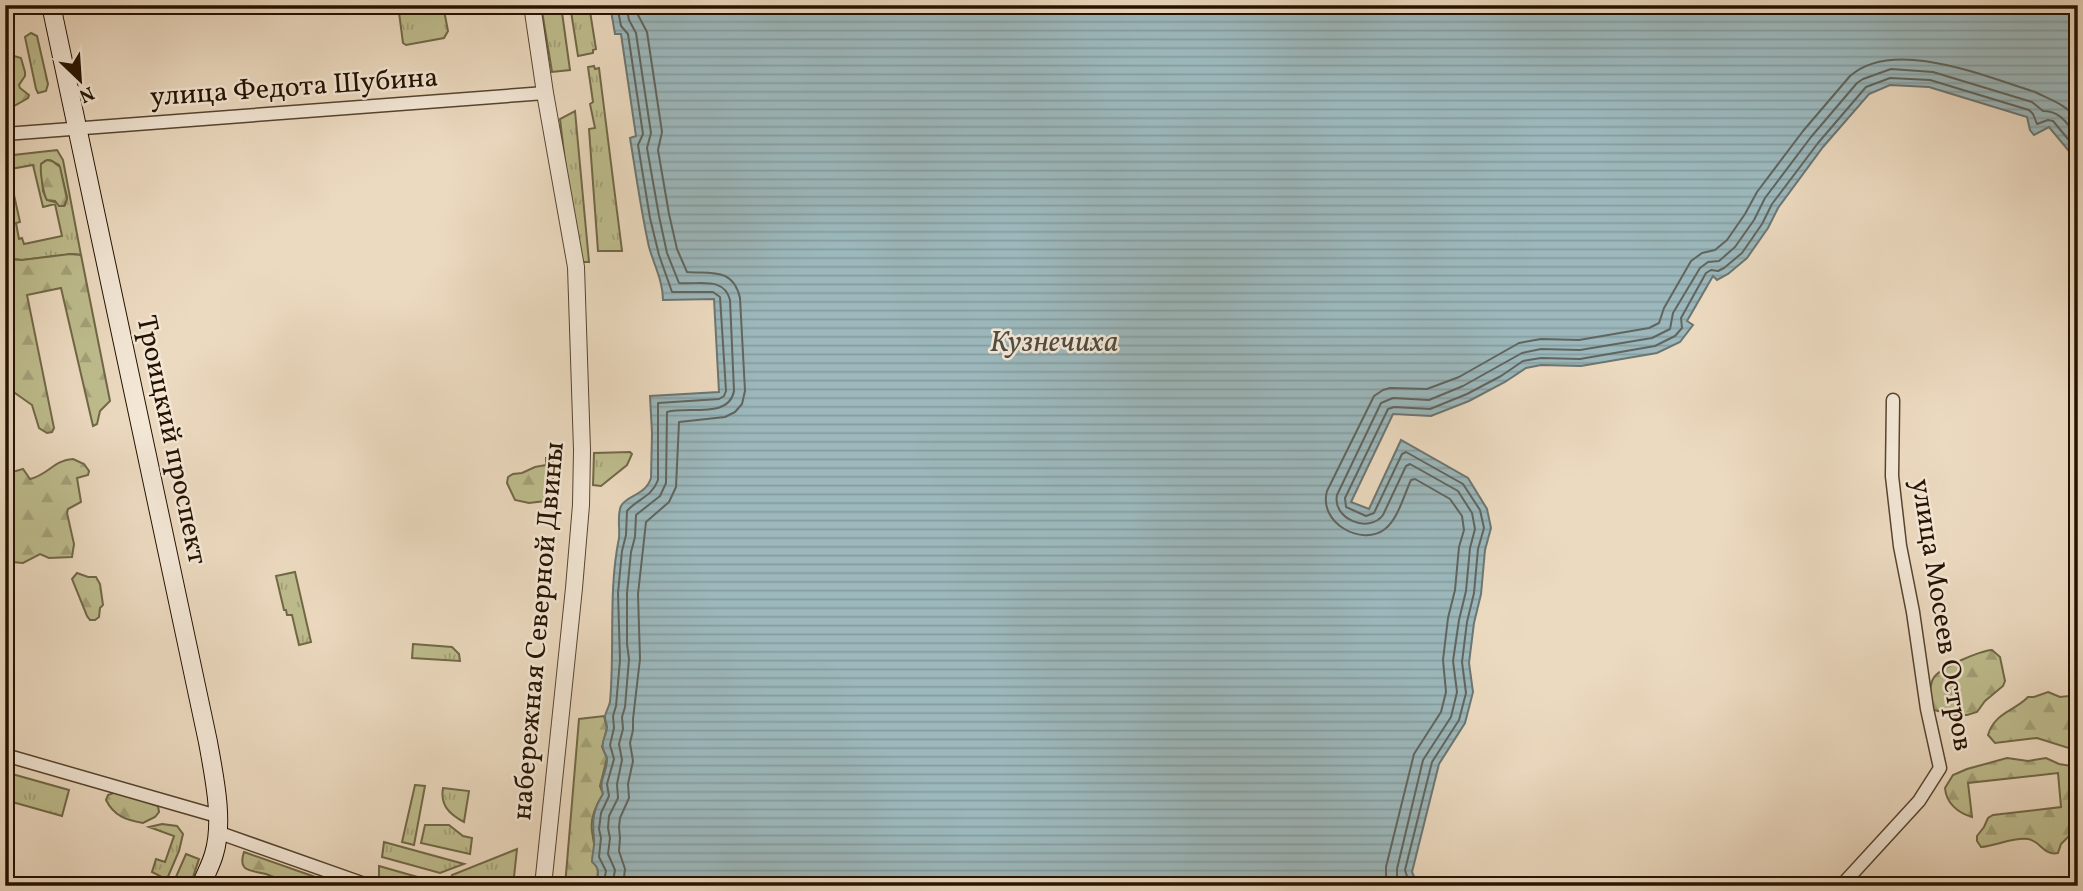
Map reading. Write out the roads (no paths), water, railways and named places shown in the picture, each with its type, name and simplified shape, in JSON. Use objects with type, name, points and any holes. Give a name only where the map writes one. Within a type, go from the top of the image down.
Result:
[{"type":"main road","name":"Троицкий проспект","points":[[51,5],[208,742],[217,824],[214,855],[201,886]]},
{"type":"street","name":"набережная Северной Двины","points":[[532,5],[576,267],[582,450],[581,505],[574,588],[542,886]]},
{"type":"street","name":"улица Федота Шубина","points":[[5,134],[545,93]]},
{"type":"street","name":"улица Мосеев Остров","points":[[1841,886],[1919,801],[1940,768],[1927,709],[1900,546],[1892,475],[1893,400]]},
{"type":"street","points":[[5,755],[217,824],[370,886]]},
{"type":"water","name":"Кузнечиха","points":[[610,5],[2078,5],[2078,162],[2049,127],[2034,135],[2027,117],[1929,87],[1890,85],[1869,94],[1823,147],[1778,208],[1747,258],[1717,280],[1713,276],[1687,321],[1693,325],[1680,342],[1657,353],[1581,366],[1541,365],[1526,368],[1469,401],[1431,416],[1393,414],[1351,502],[1369,509],[1401,440],[1468,478],[1487,509],[1491,528],[1485,550],[1481,594],[1469,663],[1473,692],[1465,723],[1439,764],[1412,872],[1418,886],[596,886],[598,870],[592,862],[593,820],[603,794],[602,784],[607,763],[603,745],[607,727],[605,715],[610,702],[614,579],[620,510],[624,502],[645,488],[651,478],[650,396],[719,392],[714,299],[663,300],[646,233],[630,138],[636,136],[621,34],[615,34]]}]
